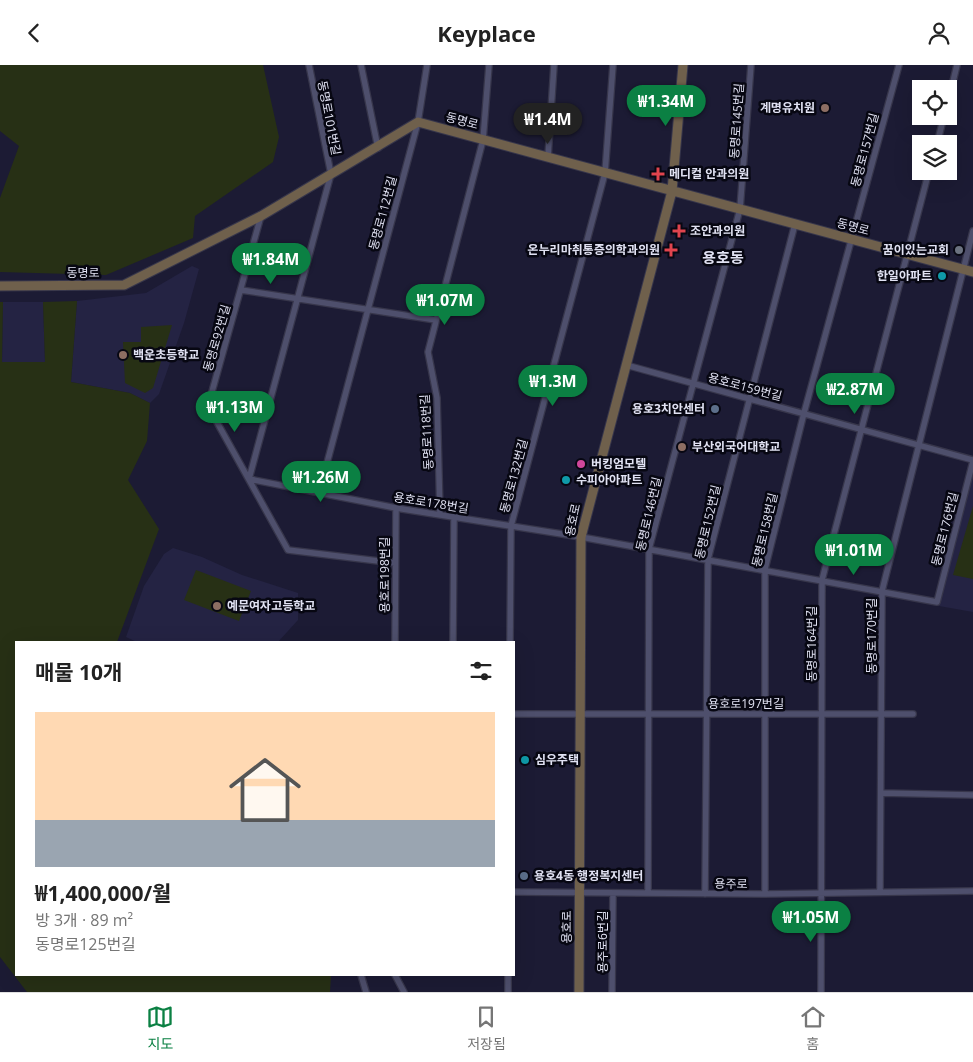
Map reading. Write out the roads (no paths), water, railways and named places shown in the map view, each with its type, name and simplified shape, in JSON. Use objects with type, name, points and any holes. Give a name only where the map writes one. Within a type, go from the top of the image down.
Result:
[{"type":"street","name":"동명로101번길","points":[[308,65],[331,174]]},
{"type":"street","points":[[360,65],[378,148]]},
{"type":"street","name":"동명로112번길","points":[[319,493],[418,122],[427,65]]},
{"type":"street","name":"동명로118번길","points":[[440,514],[437,399],[428,352],[483,140],[489,65]]},
{"type":"street","points":[[548,157],[554,65]]},
{"type":"street","name":"동명로132번길","points":[[510,641],[511,526],[605,173],[612,65]]},
{"type":"street","name":"용호로","points":[[579,992],[581,537],[672,191],[683,65]]},
{"type":"street","name":"동명로145번길","points":[[740,209],[752,65]]},
{"type":"street","name":"동명로157번길","points":[[851,239],[899,65]]},
{"type":"street","points":[[953,80],[957,65]]},
{"type":"street","name":"동명로","points":[[0,286],[124,285],[260,216],[378,148],[418,122],[973,272]]},
{"type":"street","points":[[249,479],[331,174]]},
{"type":"street","name":"동명로164번길","points":[[821,992],[822,580],[928,180]]},
{"type":"street","name":"동명로146번길","points":[[648,893],[649,549],[740,209]]},
{"type":"street","name":"동명로92번길","points":[[260,216],[208,406],[288,550],[395,563]]},
{"type":"street","name":"동명로152번길","points":[[705,894],[708,559],[794,224]]},
{"type":"street","name":"동명로170번길","points":[[880,892],[882,591],[973,231]]},
{"type":"street","name":"동명로158번길","points":[[765,895],[764,569],[851,239]]},
{"type":"street","points":[[241,290],[436,320]]},
{"type":"street","name":"용호로159번길","points":[[626,365],[973,461]]},
{"type":"street","name":"동명로176번길","points":[[937,602],[973,461]]},
{"type":"street","name":"용호로178번길","points":[[249,479],[396,508],[708,559],[937,602]]},
{"type":"street","name":"용호로198번길","points":[[395,641],[396,508]]},
{"type":"street","points":[[453,641],[454,517]]},
{"type":"street","points":[[515,714],[580,714]]},
{"type":"street","name":"용호로197번길","points":[[580,714],[913,714]]},
{"type":"street","points":[[881,793],[973,795]]},
{"type":"street","name":"용주로","points":[[515,892],[765,895],[973,891]]},
{"type":"street","name":"용주로6번길","points":[[612,992],[613,893]]},
{"type":"street","points":[[362,976],[366,992]]},
{"type":"street","points":[[396,976],[404,992]]},
{"type":"street","points":[[508,976],[508,992]]},
{"type":"place","name":"계명유치원","points":[[825,108]]},
{"type":"place","name":"메디컬 안과의원","points":[[658,174]]},
{"type":"place","name":"조안과의원","points":[[679,231]]},
{"type":"place","name":"온누리마취통증의학과의원","points":[[671,250]]},
{"type":"place","name":"꿈이있는교회","points":[[959,250]]},
{"type":"place","name":"한일아파트","points":[[942,276]]},
{"type":"place","name":"백운초등학교","points":[[123,355]]},
{"type":"place","name":"용호3치안센터","points":[[715,409]]},
{"type":"place","name":"부산외국어대학교","points":[[682,447]]},
{"type":"place","name":"버킹엄모텔","points":[[581,464]]},
{"type":"place","name":"수피아아파트","points":[[566,480]]},
{"type":"place","name":"예문여자고등학교","points":[[217,606]]},
{"type":"place","name":"심우주택","points":[[525,760]]},
{"type":"place","name":"용호4동 행정복지센터","points":[[524,876]]},
{"type":"district","name":"용호동","points":[[723,258]]}]
